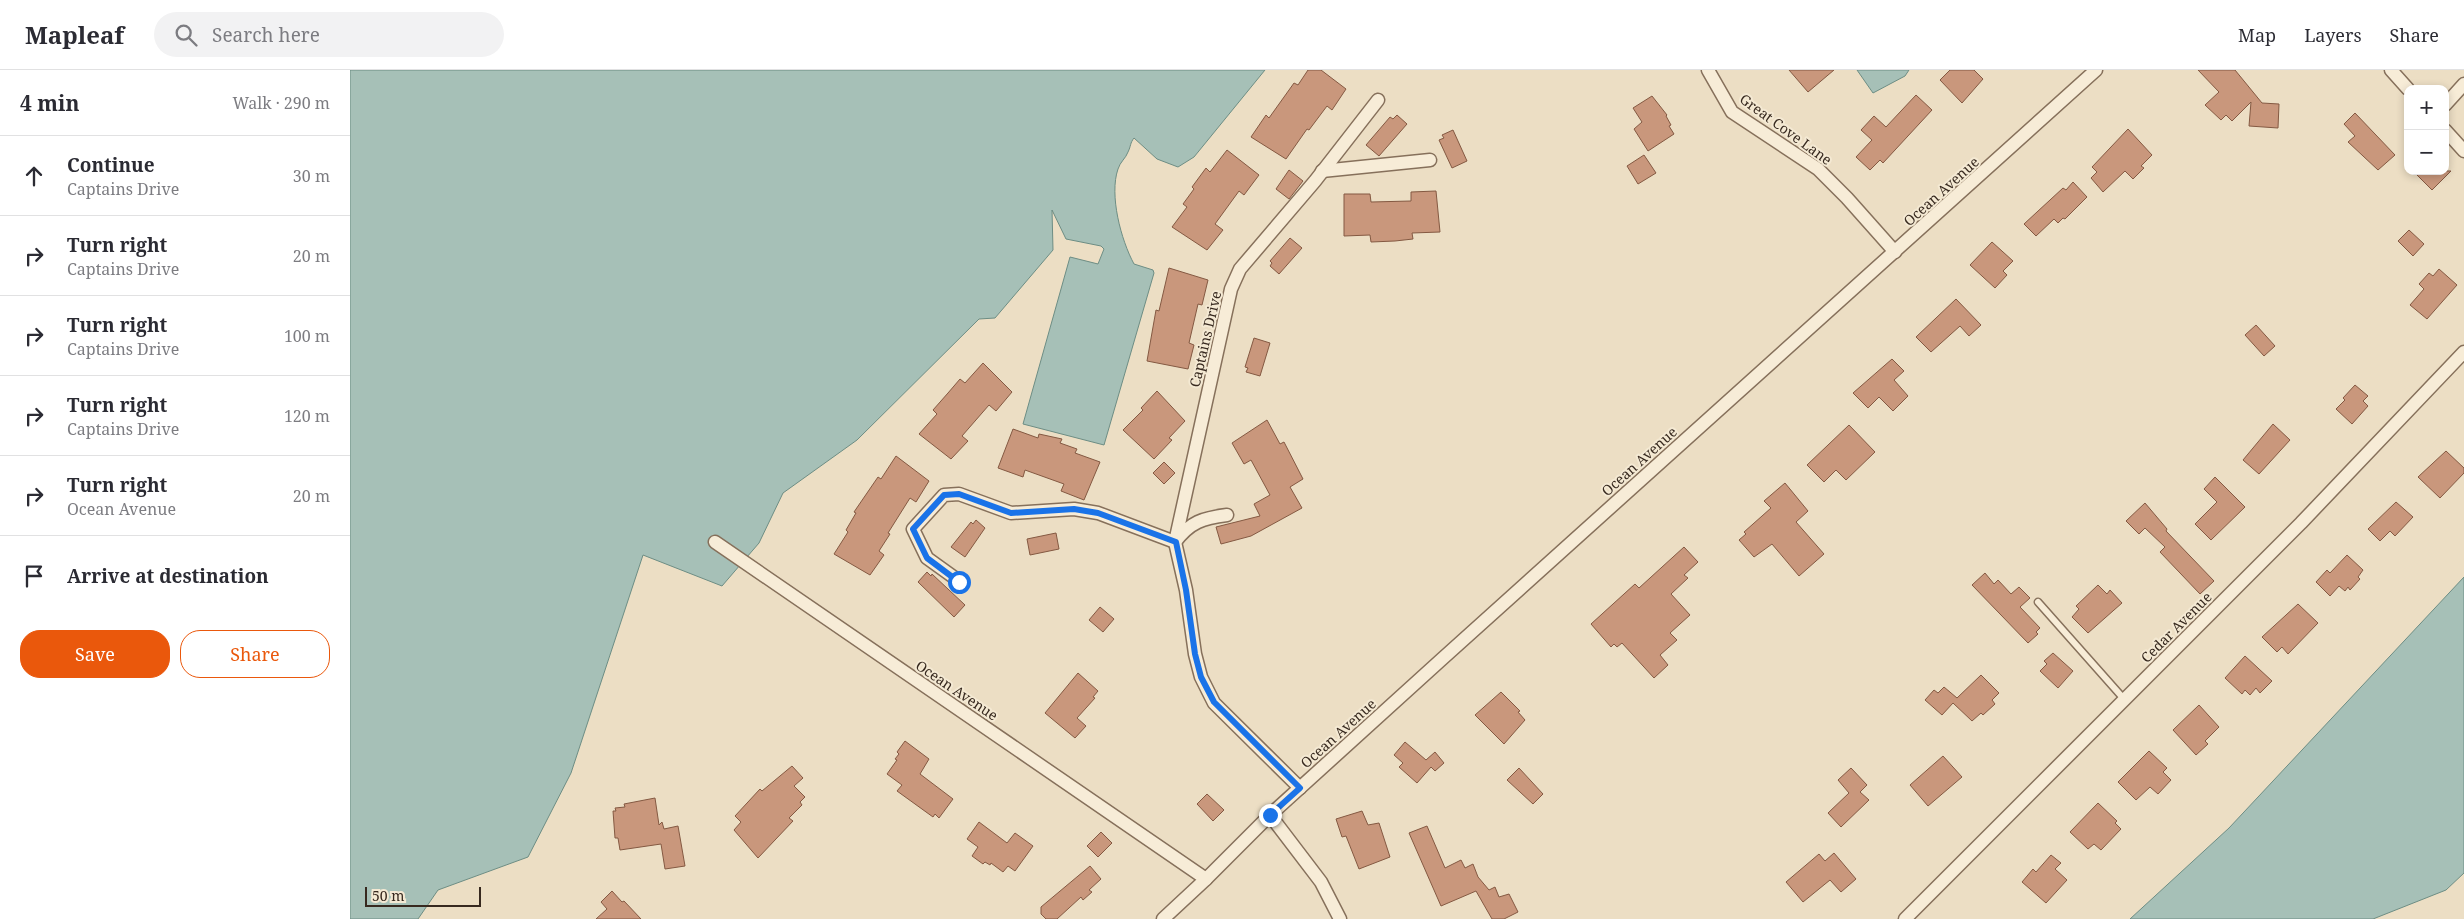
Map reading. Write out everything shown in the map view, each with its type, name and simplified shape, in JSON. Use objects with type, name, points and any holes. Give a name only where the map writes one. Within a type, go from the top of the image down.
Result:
[{"type":"street","name":"Great Cove Lane","points":[[1708,70],[1732,112],[1818,169],[1847,198],[1895,252]]},
{"type":"street","name":"Ocean Avenue","points":[[1163,919],[1206,880],[1270,815],[2096,70]]},
{"type":"street","points":[[2391,70],[2404,85]]},
{"type":"street","points":[[2449,101],[2464,84]]},
{"type":"street","name":"Captains Drive","points":[[1300,788],[1214,702],[1201,677],[1195,654],[1186,590],[1176,542],[1231,290],[1240,269],[1322,171],[1378,100]]},
{"type":"street","points":[[2449,134],[2464,150]]},
{"type":"street","points":[[1322,171],[1430,160]]},
{"type":"street","name":"Cedar Avenue","points":[[1905,919],[2301,523],[2464,352]]},
{"type":"street","points":[[959,582],[927,558],[913,529],[944,495],[959,494],[1011,513],[1074,509],[1098,513],[1176,542],[1187,527],[1210,517],[1227,515]]},
{"type":"street","name":"Ocean Avenue","points":[[715,542],[1206,880]]},
{"type":"street","points":[[1270,815],[1321,882],[1340,919]]},
{"type":"lane","points":[[2038,602],[2124,699]]},
{"type":"water","points":[[350,70],[1265,70],[1194,157],[1178,167],[1157,159],[1134,138],[1119,167],[1115,191],[1116,204],[1125,243],[1134,264],[1153,270],[1154,273],[1104,445],[1023,424],[1070,257],[1098,264],[1104,249],[1101,246],[1066,239],[1052,210],[1053,250],[995,318],[979,319],[857,440],[783,493],[759,543],[722,586],[643,555],[571,773],[528,857],[438,890],[418,919],[350,919]]},
{"type":"water","points":[[1857,70],[1909,70],[1905,76],[1873,93]]},
{"type":"water","points":[[2464,577],[2464,873],[2446,890],[2373,919],[2130,919],[2229,828]]},
{"type":"building","points":[[1308,70],[1321,70],[1346,89],[1332,110],[1327,106],[1309,130],[1307,129],[1286,159],[1251,137],[1266,115],[1269,118],[1294,83],[1298,85]]},
{"type":"building","points":[[1789,70],[1834,70],[1808,92]]},
{"type":"building","points":[[1950,70],[1974,70],[1983,79],[1962,103],[1940,80]]},
{"type":"building","points":[[2198,70],[2235,70],[2262,103],[2279,104],[2278,128],[2249,126],[2251,102],[2232,121],[2226,115],[2221,120],[2205,105],[2219,92]]},
{"type":"building","points":[[1916,95],[1932,110],[1883,163],[1880,160],[1870,170],[1856,157],[1872,140],[1861,130],[1874,116],[1886,127]]},
{"type":"building","points":[[1652,96],[1667,115],[1671,125],[1669,126],[1674,134],[1648,151],[1634,129],[1642,122],[1633,108]]},
{"type":"building","points":[[2355,113],[2395,155],[2378,170],[2348,142],[2355,136],[2344,124]]},
{"type":"building","points":[[1397,115],[1407,124],[1379,156],[1366,145],[1390,117],[1393,119]]},
{"type":"building","points":[[2128,129],[2152,155],[2141,166],[2144,168],[2133,179],[2125,171],[2103,192],[2091,178],[2097,172],[2092,167]]},
{"type":"building","points":[[1453,130],[1467,161],[1452,168],[1439,140],[1444,138],[1442,135]]},
{"type":"building","points":[[1227,150],[1259,175],[1244,195],[1239,191],[1215,224],[1223,230],[1207,250],[1172,227],[1187,207],[1183,204],[1194,189],[1192,187],[1206,168],[1210,172]]},
{"type":"building","points":[[1644,155],[1656,173],[1638,184],[1627,166]]},
{"type":"building","points":[[1289,170],[1303,181],[1289,199],[1276,189]]},
{"type":"building","points":[[2417,175],[2447,175],[2432,190]]},
{"type":"building","points":[[2073,182],[2087,197],[2065,219],[2063,218],[2058,223],[2054,219],[2036,236],[2024,224],[2063,188],[2066,190]]},
{"type":"building","points":[[1436,191],[1440,232],[1412,233],[1413,239],[1371,242],[1370,235],[1344,236],[1344,194],[1370,194],[1371,202],[1411,201],[1411,192]]},
{"type":"building","points":[[2409,230],[2424,244],[2413,256],[2398,241]]},
{"type":"building","points":[[1290,238],[1302,248],[1279,274],[1270,266],[1272,263],[1270,261]]},
{"type":"building","points":[[1992,242],[2013,261],[2003,271],[2007,275],[1995,288],[1970,265]]},
{"type":"building","points":[[1169,268],[1208,280],[1202,305],[1198,304],[1189,343],[1194,345],[1188,369],[1147,361],[1156,310],[1159,311]]},
{"type":"building","points":[[2439,269],[2457,285],[2427,319],[2410,305],[2424,289],[2419,284],[2429,273],[2433,276]]},
{"type":"building","points":[[1956,299],[1981,325],[1969,336],[1960,326],[1931,352],[1916,337]]},
{"type":"building","points":[[2256,325],[2275,346],[2264,356],[2245,335]]},
{"type":"building","points":[[1254,338],[1270,343],[1260,376],[1246,372],[1248,368],[1245,367]]},
{"type":"building","points":[[1892,359],[1904,371],[1894,380],[1908,396],[1893,411],[1879,397],[1868,408],[1853,393]]},
{"type":"building","points":[[983,363],[1012,392],[996,411],[989,405],[962,436],[968,441],[951,459],[919,434],[937,414],[933,410],[960,379],[965,383]]},
{"type":"building","points":[[2355,385],[2368,396],[2363,401],[2368,406],[2352,424],[2336,409]]},
{"type":"building","points":[[1157,391],[1185,421],[1169,438],[1172,440],[1154,459],[1123,430],[1143,410],[1141,408]]},
{"type":"building","points":[[1267,420],[1280,444],[1284,442],[1303,479],[1290,487],[1302,508],[1251,536],[1221,544],[1216,527],[1260,516],[1254,504],[1270,495],[1251,460],[1244,464],[1232,443]]},
{"type":"building","points":[[2273,424],[2290,440],[2259,474],[2243,460]]},
{"type":"building","points":[[1849,425],[1875,452],[1846,480],[1836,470],[1824,482],[1807,465]]},
{"type":"building","points":[[1013,429],[1038,438],[1039,434],[1062,439],[1060,443],[1077,449],[1075,453],[1100,462],[1084,500],[1061,491],[1064,484],[1025,470],[1023,477],[998,468]]},
{"type":"building","points":[[2446,451],[2464,468],[2464,473],[2440,498],[2418,477]]},
{"type":"building","points":[[896,456],[929,481],[916,502],[910,498],[888,533],[890,534],[879,551],[884,555],[870,575],[834,554],[848,532],[846,530],[856,513],[854,512],[878,477],[881,479]]},
{"type":"building","points":[[1164,462],[1175,473],[1164,484],[1153,473]]},
{"type":"building","points":[[2215,477],[2245,507],[2211,540],[2195,524],[2217,502],[2204,489]]},
{"type":"building","points":[[1785,483],[1808,511],[1796,522],[1824,554],[1799,576],[1772,544],[1754,557],[1739,540],[1746,534],[1744,532],[1771,508],[1764,501]]},
{"type":"building","points":[[2396,502],[2413,517],[2395,536],[2390,531],[2380,541],[2368,529]]},
{"type":"building","points":[[2145,503],[2167,529],[2166,531],[2214,581],[2200,594],[2160,552],[2165,547],[2145,528],[2139,534],[2126,521]]},
{"type":"building","points":[[976,520],[985,528],[965,557],[951,547],[971,522],[973,524]]},
{"type":"building","points":[[1056,533],[1059,549],[1030,555],[1027,539]]},
{"type":"building","points":[[1684,547],[1698,562],[1684,575],[1688,578],[1671,594],[1690,615],[1670,633],[1677,640],[1660,655],[1668,665],[1654,678],[1622,643],[1617,647],[1614,644],[1611,647],[1591,624],[1635,584],[1639,588]]},
{"type":"building","points":[[2347,555],[2363,570],[2358,577],[2360,579],[2350,590],[2348,587],[2345,591],[2339,586],[2330,596],[2316,582],[2327,570],[2330,573]]},
{"type":"building","points":[[927,572],[931,576],[932,574],[965,605],[954,617],[918,582]]},
{"type":"building","points":[[1985,573],[1994,584],[1998,580],[2011,594],[2019,587],[2030,598],[2020,607],[2040,628],[2036,632],[2038,634],[2028,643],[1972,585]]},
{"type":"building","points":[[2098,585],[2107,594],[2110,590],[2122,603],[2088,633],[2072,617],[2079,609],[2076,606]]},
{"type":"building","points":[[2298,604],[2318,623],[2288,654],[2282,647],[2277,652],[2262,637]]},
{"type":"building","points":[[1100,607],[1114,619],[1103,632],[1089,620]]},
{"type":"building","points":[[2053,653],[2073,671],[2058,688],[2040,671],[2047,664],[2044,661]]},
{"type":"building","points":[[2245,656],[2272,681],[2260,693],[2256,688],[2250,695],[2245,690],[2242,694],[2225,678]]},
{"type":"building","points":[[1078,673],[1098,691],[1093,697],[1095,698],[1077,718],[1086,726],[1075,738],[1045,713]]},
{"type":"building","points":[[1981,675],[1999,693],[1992,700],[1995,704],[1983,715],[1981,713],[1972,721],[1953,703],[1942,715],[1925,700],[1934,690],[1938,693],[1944,687],[1957,698]]},
{"type":"building","points":[[1501,692],[1520,711],[1518,712],[1525,720],[1504,744],[1475,715]]},
{"type":"building","points":[[2199,705],[2219,727],[2205,741],[2208,744],[2196,755],[2173,730]]},
{"type":"building","points":[[905,741],[929,759],[920,774],[953,799],[939,818],[935,814],[933,817],[897,791],[902,785],[887,774],[897,760],[895,759],[899,754],[897,752]]},
{"type":"building","points":[[1405,742],[1426,760],[1435,752],[1444,763],[1435,771],[1431,767],[1417,783],[1399,767],[1403,763],[1394,755]]},
{"type":"building","points":[[2149,751],[2167,768],[2163,772],[2171,780],[2158,794],[2150,787],[2136,800],[2118,782]]},
{"type":"building","points":[[1943,756],[1962,777],[1928,806],[1910,785]]},
{"type":"building","points":[[792,766],[803,778],[794,786],[805,797],[800,802],[802,805],[789,818],[793,821],[758,858],[734,830],[741,822],[735,816],[760,789],[762,791]]},
{"type":"building","points":[[1519,768],[1543,794],[1533,804],[1507,780]]},
{"type":"building","points":[[1851,768],[1867,785],[1860,792],[1869,800],[1841,827],[1828,813],[1849,793],[1838,780]]},
{"type":"building","points":[[1207,794],[1224,810],[1213,821],[1197,804]]},
{"type":"building","points":[[655,798],[659,825],[662,822],[664,829],[678,826],[685,866],[665,869],[661,844],[620,850],[618,838],[615,838],[613,811],[616,811],[615,808],[625,807],[624,804]]},
{"type":"building","points":[[2098,803],[2117,821],[2115,823],[2121,829],[2101,850],[2094,844],[2088,849],[2070,832]]},
{"type":"building","points":[[1362,811],[1368,825],[1379,823],[1390,857],[1359,869],[1346,836],[1342,837],[1336,819]]},
{"type":"building","points":[[979,822],[1007,843],[1015,833],[1033,846],[1015,871],[1008,866],[1003,872],[991,863],[990,865],[985,862],[983,864],[972,856],[978,847],[967,839]]},
{"type":"building","points":[[1427,826],[1445,868],[1461,860],[1465,868],[1473,864],[1478,877],[1489,890],[1495,887],[1499,897],[1509,894],[1518,912],[1504,919],[1492,919],[1476,891],[1441,906],[1409,833]]},
{"type":"building","points":[[1101,832],[1112,843],[1098,857],[1087,846]]},
{"type":"building","points":[[1834,853],[1856,879],[1841,892],[1830,880],[1803,902],[1786,882],[1819,854],[1825,861]]},
{"type":"building","points":[[2051,855],[2061,863],[2055,869],[2067,880],[2046,903],[2022,882],[2033,869],[2036,872]]},
{"type":"building","points":[[1090,866],[1101,879],[1089,890],[1092,892],[1083,900],[1081,897],[1057,919],[1046,919],[1041,914],[1041,907]]},
{"type":"building","points":[[612,891],[641,919],[596,919],[607,909],[601,902]]},
{"type":"route","points":[[959,582],[927,558],[913,529],[944,495],[959,494],[1011,513],[1074,509],[1098,513],[1176,542],[1186,590],[1195,654],[1201,677],[1214,702],[1300,788],[1270,815]]}]
